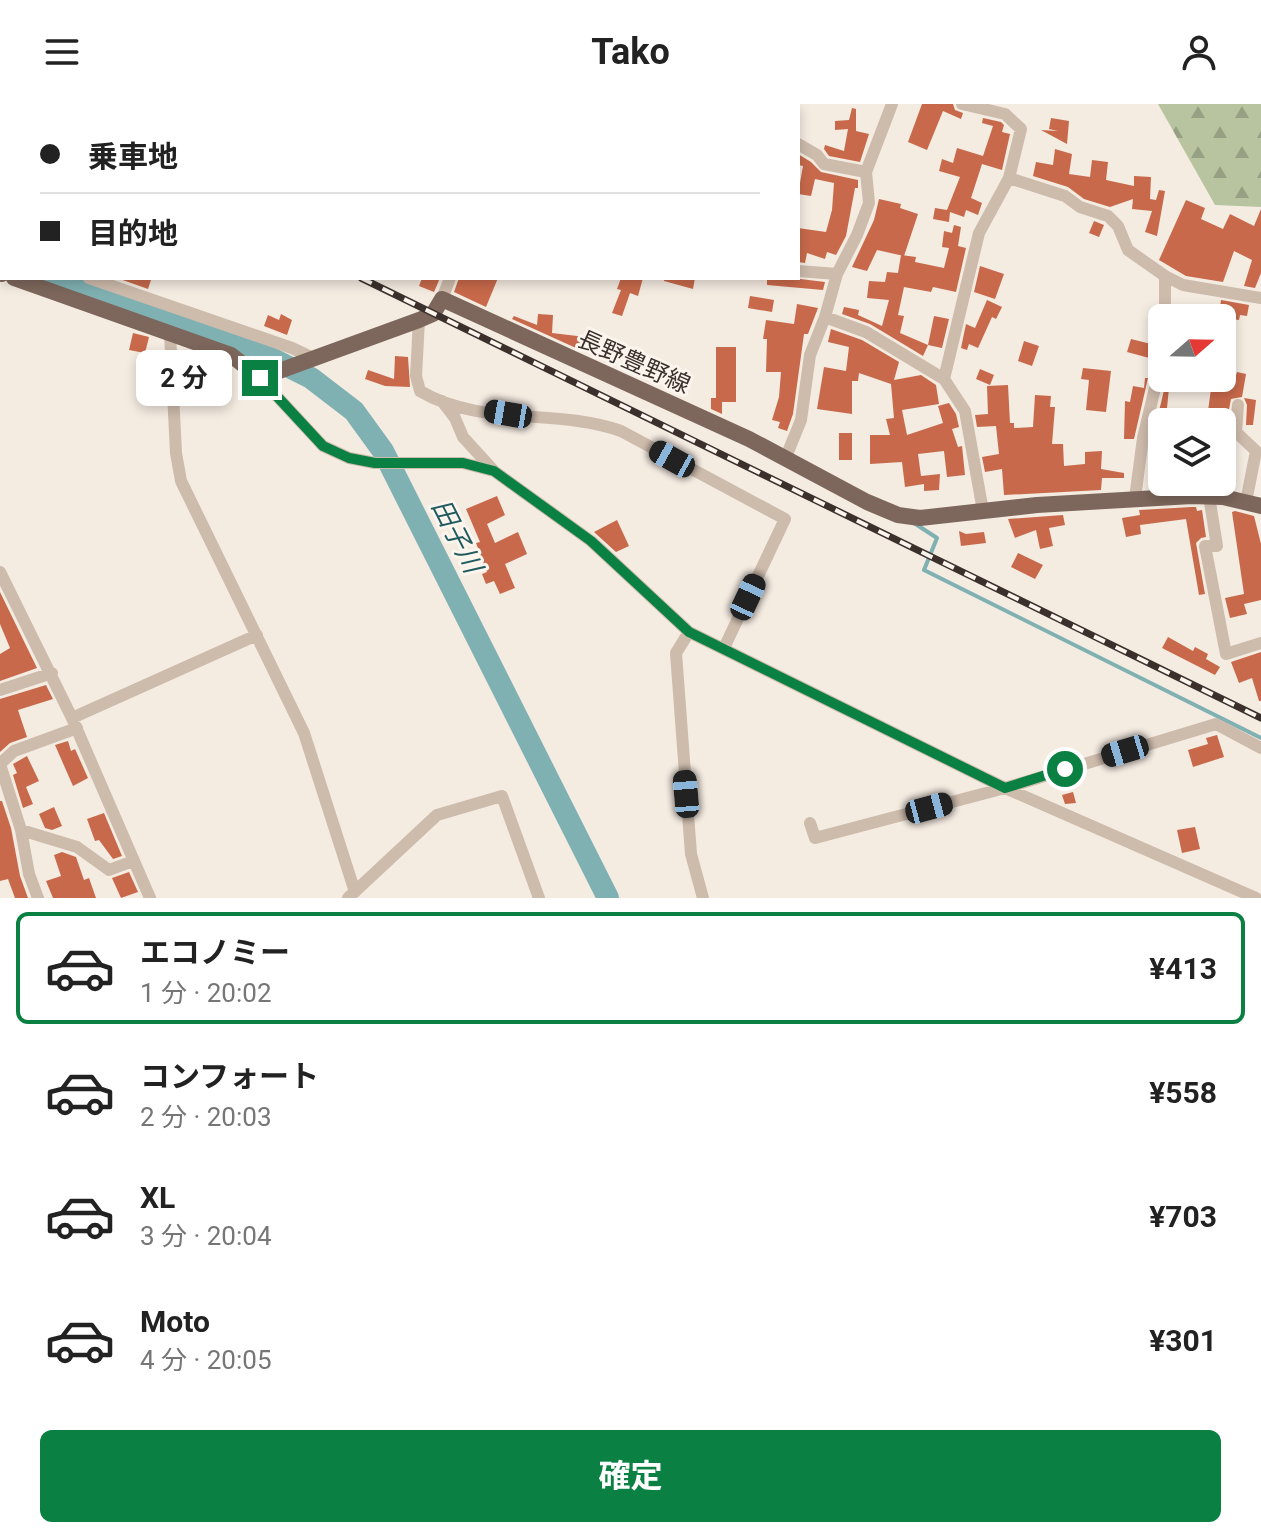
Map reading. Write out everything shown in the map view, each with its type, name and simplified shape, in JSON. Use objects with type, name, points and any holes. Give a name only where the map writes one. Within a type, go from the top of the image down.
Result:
[{"type":"main road","points":[[20,280],[231,355],[260,378],[433,314],[442,299]]},
{"type":"main road","name":"長野豊野線","points":[[442,299],[786,457],[867,502],[898,515],[920,518],[1135,498],[1209,496],[1254,504]]},
{"type":"street","points":[[786,457],[801,420],[810,355],[837,274],[869,203],[866,172],[892,104]]},
{"type":"street","points":[[944,379],[979,233],[1009,178],[1021,129],[1005,114],[962,104]]},
{"type":"street","points":[[800,145],[817,155],[824,164],[866,172]]},
{"type":"street","points":[[1009,178],[1065,196],[1080,207],[1108,216],[1118,226],[1128,250],[1183,285],[1261,298]]},
{"type":"street","points":[[800,271],[837,274]]},
{"type":"street","points":[[1165,276],[1165,304]]},
{"type":"street","points":[[95,280],[277,343],[311,360]]},
{"type":"street","points":[[442,299],[449,280]]},
{"type":"street","points":[[825,317],[866,332],[944,379],[965,411],[983,511]]},
{"type":"street","points":[[419,320],[416,376],[420,391],[442,401],[529,418],[601,424],[621,431],[785,519],[724,648]]},
{"type":"street","points":[[170,333],[176,453],[181,481],[304,733],[352,895],[437,815],[502,796],[539,898]]},
{"type":"street","points":[[260,378],[323,446],[349,458],[375,463],[463,463],[494,471]]},
{"type":"street","points":[[1135,498],[1143,438],[1154,392]]},
{"type":"street","points":[[442,401],[455,418],[463,437],[494,471],[591,541],[689,632],[1005,788],[1256,898]]},
{"type":"street","points":[[1238,405],[1236,432],[1256,451],[1254,504]]},
{"type":"street","points":[[1209,496],[1217,546],[1205,546],[1226,654],[1261,643]]},
{"type":"street","points":[[0,572],[52,673],[150,898]]},
{"type":"street","points":[[689,632],[676,653],[691,854],[703,898]]},
{"type":"street","points":[[38,898],[0,764],[14,751],[257,635]]},
{"type":"street","points":[[0,690],[52,673]]},
{"type":"street","points":[[810,823],[815,838],[1005,788],[1216,724],[1261,748]]},
{"type":"street","points":[[21,830],[77,847],[109,870],[133,861]]},
{"type":"green space","points":[[1158,104],[1261,104],[1261,207],[1215,205]]},
{"type":"building","points":[[922,104],[953,104],[955,110],[963,113],[961,119],[943,111],[927,150],[908,142]]},
{"type":"building","points":[[852,108],[856,109],[856,131],[869,134],[860,162],[829,156],[824,149],[825,145],[844,151],[848,129],[835,130],[835,121],[849,120]]},
{"type":"building","points":[[983,118],[1001,122],[1004,125],[1002,132],[1010,134],[1002,170],[982,164],[971,198],[982,203],[978,215],[966,210],[964,217],[950,212],[949,222],[933,219],[935,208],[947,210],[960,177],[939,171],[942,159],[953,163],[957,148],[983,156],[993,126],[982,123]]},
{"type":"building","points":[[1051,118],[1069,121],[1067,144],[1041,130],[1058,131],[1049,129]]},
{"type":"building","points":[[1055,149],[1072,154],[1069,174],[1090,177],[1092,160],[1108,162],[1106,180],[1134,186],[1134,176],[1151,177],[1150,199],[1156,200],[1159,190],[1165,191],[1157,236],[1145,232],[1152,211],[1132,209],[1133,199],[1110,207],[1084,199],[1068,187],[1033,176],[1036,162],[1053,165]]},
{"type":"building","points":[[800,155],[821,172],[858,180],[846,236],[836,255],[827,252],[825,259],[807,253],[805,263],[800,262],[800,228],[826,232],[834,183],[815,179],[811,196],[800,194],[803,166],[800,165]]},
{"type":"building","points":[[879,199],[901,204],[900,208],[918,214],[904,256],[877,250],[867,271],[852,267],[874,220]]},
{"type":"building","points":[[1186,200],[1205,208],[1201,219],[1223,229],[1230,214],[1254,226],[1261,209],[1261,273],[1255,288],[1244,286],[1252,260],[1234,251],[1223,282],[1186,276],[1159,260]]},
{"type":"building","points":[[1094,221],[1104,225],[1099,237],[1089,233]]},
{"type":"building","points":[[954,225],[961,227],[958,246],[966,248],[956,292],[933,287],[931,292],[904,287],[898,315],[904,316],[900,333],[928,345],[923,356],[870,324],[842,314],[844,307],[859,310],[858,315],[882,326],[889,300],[867,298],[869,281],[885,282],[887,272],[898,273],[901,255],[916,257],[915,262],[944,268],[949,248],[942,247],[944,231],[952,233]]},
{"type":"building","points":[[980,266],[1004,274],[995,299],[974,292]]},
{"type":"building","points":[[123,280],[151,280],[148,289]]},
{"type":"building","points":[[421,280],[439,280],[434,292],[419,286]]},
{"type":"building","points":[[458,280],[497,280],[486,307],[454,292]]},
{"type":"building","points":[[620,280],[642,280],[638,296],[630,293],[622,316],[612,313],[621,290],[617,289]]},
{"type":"building","points":[[664,280],[695,280],[693,289]]},
{"type":"building","points":[[767,280],[825,282],[823,290],[767,285]]},
{"type":"building","points":[[750,296],[774,300],[772,312],[748,308]]},
{"type":"building","points":[[987,300],[1002,307],[996,319],[992,317],[978,348],[969,344],[967,350],[961,348],[966,324],[975,328]]},
{"type":"building","points":[[1221,300],[1249,305],[1247,316],[1240,315],[1239,320],[1236,320],[1236,304],[1221,304]]},
{"type":"building","points":[[797,304],[818,308],[808,334],[804,334],[793,414],[787,431],[778,428],[780,422],[772,420],[779,397],[781,372],[766,372],[767,339],[763,339],[766,320],[794,324]]},
{"type":"building","points":[[281,314],[292,320],[287,335],[264,326],[268,315],[279,320]]},
{"type":"building","points":[[538,314],[553,315],[552,333],[594,338],[593,350],[587,349],[587,353],[512,319],[514,316],[537,325]]},
{"type":"building","points":[[934,316],[949,319],[942,348],[928,345]]},
{"type":"building","points":[[831,329],[862,340],[899,362],[894,380],[921,375],[936,385],[939,404],[902,410],[907,435],[943,423],[938,406],[949,403],[959,427],[952,429],[958,447],[962,446],[965,475],[947,477],[944,451],[918,454],[921,476],[940,474],[939,490],[924,491],[924,484],[905,487],[902,462],[870,464],[870,435],[890,435],[886,419],[894,418],[891,384],[859,373],[858,381],[852,381],[852,414],[817,409],[824,367],[846,371],[849,347],[828,342]]},
{"type":"building","points":[[133,333],[149,337],[145,353],[129,350]]},
{"type":"building","points":[[1131,339],[1148,343],[1148,358],[1127,352]]},
{"type":"building","points":[[1024,341],[1039,346],[1032,366],[1018,361]]},
{"type":"building","points":[[716,347],[736,347],[736,402],[722,402],[722,414],[711,409],[711,398],[716,398]]},
{"type":"building","points":[[395,356],[408,357],[410,387],[385,386],[365,379],[368,370],[394,379]]},
{"type":"building","points":[[1083,368],[1111,371],[1106,412],[1086,410],[1089,380],[1081,379]]},
{"type":"building","points":[[980,369],[994,375],[990,385],[976,379]]},
{"type":"building","points":[[1237,372],[1246,374],[1242,397],[1231,399],[1229,408],[1208,408],[1211,392],[1236,392]]},
{"type":"building","points":[[1145,378],[1148,378],[1134,439],[1124,439],[1125,401],[1130,402],[1133,386],[1144,388]]},
{"type":"building","points":[[1008,385],[1010,423],[1014,423],[1014,428],[1033,427],[1035,395],[1051,396],[1050,407],[1055,407],[1052,444],[1063,444],[1064,466],[1085,464],[1085,452],[1102,451],[1101,469],[1124,473],[1124,478],[1102,478],[1101,490],[1004,495],[1002,469],[985,472],[982,457],[999,454],[996,426],[977,427],[975,415],[988,414],[987,386]]},
{"type":"building","points":[[1164,392],[1169,392],[1167,408],[1160,408]]},
{"type":"building","points":[[1244,398],[1256,400],[1253,425],[1246,425],[1247,405]]},
{"type":"building","points":[[839,433],[852,433],[852,460],[839,460]]},
{"type":"building","points":[[497,496],[505,515],[487,524],[495,543],[518,532],[527,554],[505,564],[515,588],[500,594],[494,581],[486,584],[482,574],[487,572],[476,543],[480,542],[466,509]]},
{"type":"building","points":[[1196,507],[1197,511],[1202,510],[1206,537],[1196,543],[1205,594],[1199,595],[1186,519],[1140,525],[1141,534],[1126,537],[1122,518],[1140,515],[1139,510]]},
{"type":"building","points":[[1232,512],[1254,516],[1261,544],[1261,600],[1244,604],[1247,614],[1230,618],[1225,598],[1244,594]]},
{"type":"building","points":[[1063,515],[1065,525],[1049,528],[1053,546],[1040,549],[1036,530],[1015,538],[1008,519]]},
{"type":"building","points":[[617,520],[629,546],[616,552],[594,532]]},
{"type":"building","points":[[959,531],[966,534],[984,532],[986,543],[961,546]]},
{"type":"building","points":[[1018,553],[1043,565],[1035,579],[1011,567]]},
{"type":"building","points":[[0,592],[37,668],[0,681],[0,654],[10,648],[0,624]]},
{"type":"building","points":[[1168,637],[1193,651],[1195,647],[1208,654],[1206,659],[1220,667],[1215,675],[1162,648]]},
{"type":"building","points":[[1261,652],[1259,701],[1252,678],[1239,683],[1231,662]]},
{"type":"building","points":[[46,685],[53,699],[18,710],[27,737],[10,743],[0,752],[0,699]]},
{"type":"building","points":[[1217,735],[1224,757],[1193,767],[1188,750],[1208,744],[1206,738]]},
{"type":"building","points":[[68,741],[88,778],[73,786],[55,745]]},
{"type":"building","points":[[27,756],[39,781],[26,787],[33,804],[23,808],[13,775],[17,773],[13,764]]},
{"type":"building","points":[[1073,792],[1076,803],[1065,804],[1062,795]]},
{"type":"building","points":[[0,801],[11,828],[20,876],[28,898],[15,898],[8,879],[0,881]]},
{"type":"building","points":[[54,807],[62,826],[52,830],[45,828],[39,814]]},
{"type":"building","points":[[104,813],[122,856],[113,859],[99,840],[95,841],[87,819]]},
{"type":"building","points":[[1195,827],[1200,849],[1182,853],[1177,830]]},
{"type":"building","points":[[62,852],[76,857],[84,880],[89,878],[96,898],[53,898],[46,881],[61,876],[54,855]]},
{"type":"building","points":[[129,872],[138,892],[121,898],[112,878]]},
{"type":"waterway","name":"田子川","points":[[60,280],[267,356],[311,378],[354,411],[383,451],[608,898]]},
{"type":"waterway","points":[[914,523],[937,538],[924,570],[1261,738]]},
{"type":"railway","points":[[365,280],[1261,718]]},
{"type":"route","points":[[260,378],[323,446],[349,458],[375,463],[463,463],[494,471],[591,541],[689,632],[1005,788],[1065,769]]}]
